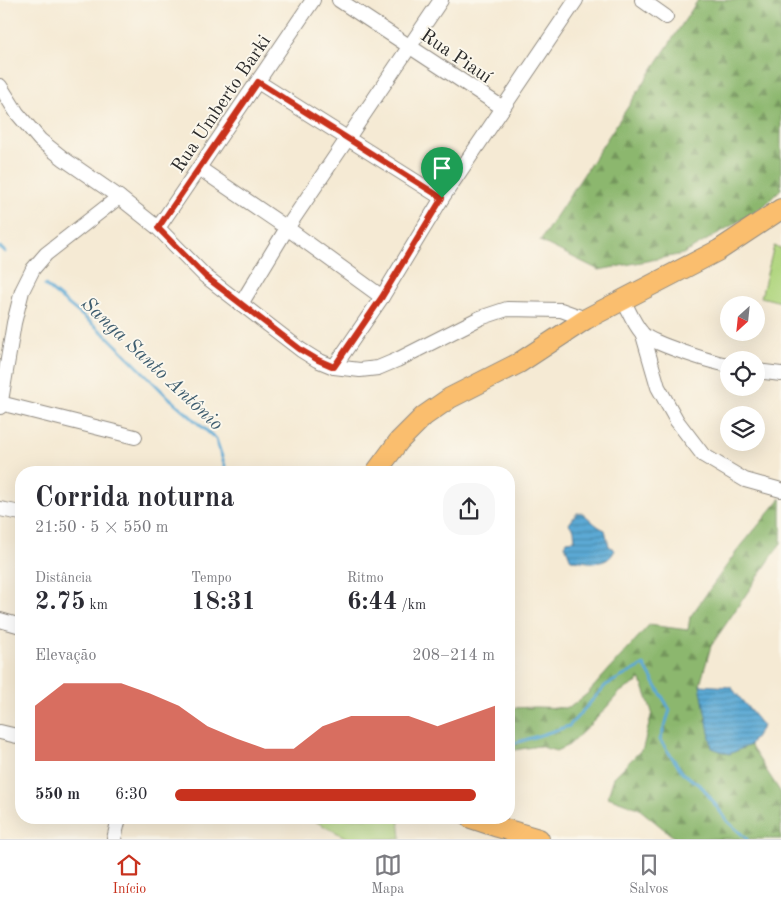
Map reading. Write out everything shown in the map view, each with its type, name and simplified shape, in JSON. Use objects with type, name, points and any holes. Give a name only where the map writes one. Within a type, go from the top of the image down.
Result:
[{"type":"highway","points":[[380,466],[399,441],[424,416],[450,398],[526,359],[586,319],[718,250],[781,209]]},
{"type":"highway","points":[[489,824],[539,839]]},
{"type":"street","name":"Rua Umberto Barki","points":[[158,228],[313,0]]},
{"type":"street","name":"Rua Piauí","points":[[339,0],[503,108]]},
{"type":"street","points":[[241,304],[287,228],[441,0]]},
{"type":"street","points":[[334,367],[382,297],[442,198],[576,0]]},
{"type":"street","points":[[642,0],[666,17]]},
{"type":"street","points":[[258,82],[442,198]]},
{"type":"street","points":[[0,86],[17,113],[40,140],[119,197],[158,228],[205,276],[241,304],[301,350],[334,367],[360,370],[378,368],[480,318],[508,309],[560,310],[586,319]]},
{"type":"street","points":[[198,168],[287,228],[382,297]]},
{"type":"street","points":[[119,197],[46,254],[34,269],[22,291],[14,323],[0,404],[135,437]]},
{"type":"street","points":[[623,300],[643,335],[658,387],[676,421],[703,455],[745,480],[781,490]]},
{"type":"street","points":[[643,335],[678,350],[720,364]]},
{"type":"street","points":[[765,372],[781,374]]},
{"type":"street","points":[[0,509],[15,512]]},
{"type":"street","points":[[0,620],[15,624]]},
{"type":"street","points":[[0,732],[15,736]]},
{"type":"street","points":[[114,839],[118,824]]},
{"type":"green space","points":[[698,0],[781,0],[781,189],[763,207],[683,254],[599,270],[540,241]]},
{"type":"green space","points":[[774,246],[781,248],[781,302],[761,296]]},
{"type":"green space","points":[[781,498],[781,543],[711,646],[700,685],[729,754],[750,745],[781,793],[781,839],[676,839],[638,808],[608,797],[614,777],[643,748],[652,712],[641,680],[620,692],[569,745],[556,751],[538,746],[515,750],[515,708],[569,708],[587,694],[649,625],[688,630],[690,617],[737,551]]},
{"type":"green space","points":[[320,824],[400,824],[401,839],[349,839]]},
{"type":"water","points":[[577,513],[582,513],[605,530],[609,546],[615,550],[607,560],[596,562],[571,560],[565,545],[567,541],[575,540],[574,530],[569,524]]},
{"type":"water","points":[[700,685],[731,687],[763,726],[750,745],[729,754],[712,748]]},
{"type":"waterway","name":"Sanga Santo Antônio","points":[[0,247],[5,252]]},
{"type":"waterway","name":"Sanga Santo Antônio","points":[[45,285],[107,336],[166,395],[216,439],[225,466]]},
{"type":"waterway","name":"Sanga Santo Antônio","points":[[515,743],[569,726],[606,685],[644,665],[670,710],[660,740],[683,773],[703,788],[728,822],[747,839]]},
{"type":"route","points":[[258,82],[442,198],[382,297],[334,367],[301,350],[205,276],[158,228],[258,82]]}]
